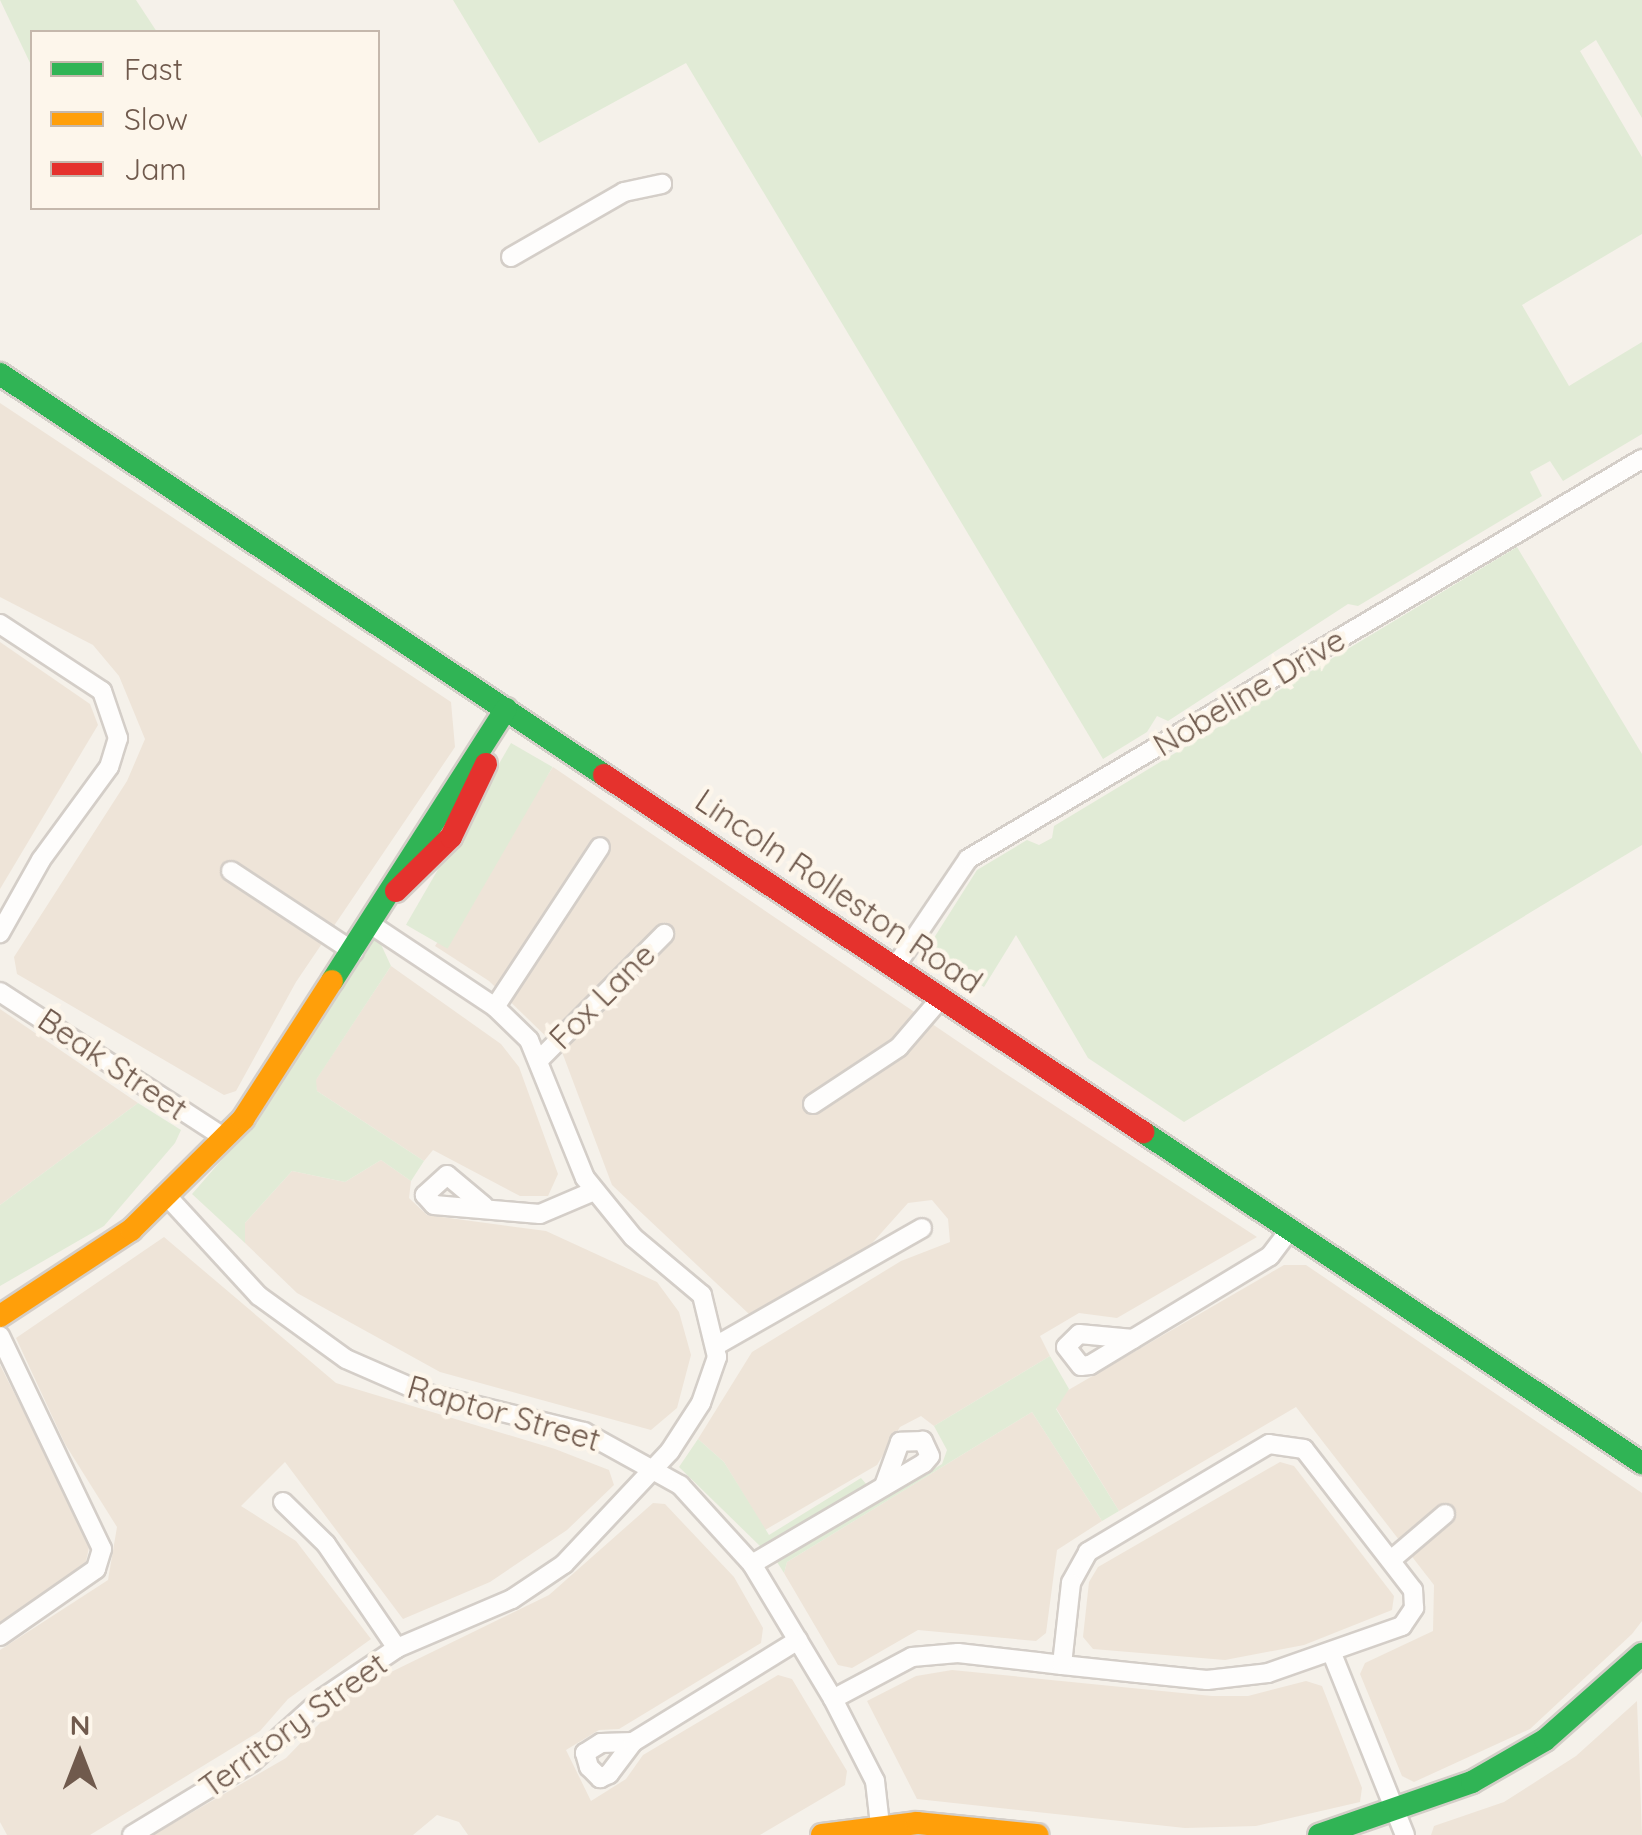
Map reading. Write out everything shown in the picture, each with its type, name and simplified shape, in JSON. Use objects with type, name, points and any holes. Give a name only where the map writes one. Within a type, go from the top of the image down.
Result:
[{"type":"main road","name":"Lincoln Rolleston Road","points":[[0,374],[1642,1463]]},
{"type":"main road","points":[[0,1316],[96,1258],[225,1138],[512,713]]},
{"type":"main road","points":[[1319,1835],[1395,1812],[1545,1740],[1642,1654]]},
{"type":"main road","points":[[822,1835],[880,1825],[1037,1835]]},
{"type":"street","points":[[511,256],[624,192],[662,184]]},
{"type":"street","name":"Nobeline Drive","points":[[895,967],[968,859],[1642,459]]},
{"type":"street","points":[[0,624],[102,691],[118,738],[109,768],[41,860],[0,933]]},
{"type":"street","points":[[495,1007],[600,847]]},
{"type":"street","points":[[231,871],[354,952]]},
{"type":"street","points":[[372,925],[495,1007],[541,1058],[594,1191],[632,1237],[691,1282],[718,1345],[922,1228]]},
{"type":"street","name":"Fox Lane","points":[[541,1058],[664,934]]},
{"type":"street","name":"Beak Street","points":[[0,992],[225,1138]]},
{"type":"street","points":[[813,1104],[899,1047],[941,998]]},
{"type":"street","points":[[484,1206],[540,1214],[594,1191]]},
{"type":"street","name":"Raptor Street","points":[[166,1195],[258,1296],[346,1359],[424,1393],[584,1432],[656,1468],[752,1564],[876,1781],[880,1825]]},
{"type":"street","points":[[1133,1338],[1270,1256],[1290,1229]]},
{"type":"street","points":[[0,1336],[42,1436],[100,1538],[102,1560],[0,1636]]},
{"type":"street","name":"Territory Street","points":[[132,1835],[252,1762],[323,1698],[397,1648],[512,1599],[564,1564],[656,1468],[701,1402],[718,1345]]},
{"type":"street","points":[[833,1700],[912,1656],[958,1653],[1062,1665],[1207,1680],[1332,1656],[1402,1626],[1414,1608],[1414,1590],[1304,1449],[1269,1444],[1088,1552],[1071,1583],[1062,1665]]},
{"type":"street","points":[[752,1564],[884,1486]]},
{"type":"street","points":[[283,1502],[326,1544],[397,1648]]},
{"type":"street","points":[[1391,1560],[1445,1514]]},
{"type":"street","points":[[633,1742],[798,1640]]},
{"type":"street","points":[[1332,1656],[1404,1835]]},
{"type":"shaded area","points":[[0,403],[451,702],[455,747],[296,982],[236,1091],[224,1095],[17,974],[14,957],[127,781],[145,739],[119,676],[93,645],[0,597]]},
{"type":"shaded area","points":[[0,642],[90,704],[98,725],[0,889]]},
{"type":"shaded area","points":[[553,767],[1003,1072],[1257,1237],[1117,1318],[1079,1313],[1040,1336],[1050,1356],[934,1426],[921,1416],[900,1427],[877,1465],[765,1530],[724,1462],[698,1439],[752,1352],[901,1261],[950,1242],[948,1219],[932,1200],[908,1203],[866,1250],[749,1314],[612,1185],[562,1052],[489,981],[435,946]]},
{"type":"shaded area","points":[[391,966],[501,1044],[519,1067],[558,1174],[548,1196],[520,1196],[433,1150],[424,1161],[317,1091],[315,1081]]},
{"type":"shaded area","points":[[0,1009],[138,1103],[0,1205]]},
{"type":"shaded area","points":[[381,1160],[411,1181],[409,1198],[427,1215],[546,1231],[657,1282],[679,1312],[691,1355],[677,1408],[651,1430],[440,1372],[297,1293],[245,1243],[245,1223],[292,1171],[345,1182]]},
{"type":"shaded area","points":[[164,1237],[336,1383],[555,1449],[609,1470],[614,1485],[567,1530],[490,1582],[403,1619],[285,1462],[241,1506],[296,1541],[371,1639],[288,1699],[260,1731],[90,1835],[7,1835],[0,1822],[0,1650],[108,1580],[117,1527],[65,1444],[16,1338]]},
{"type":"shaded area","points":[[1284,1265],[1306,1265],[1642,1493],[1642,1621],[1632,1634],[1530,1729],[1414,1782],[1402,1776],[1360,1674],[1365,1663],[1433,1631],[1434,1585],[1296,1407],[1119,1511],[1056,1408],[1058,1396]]},
{"type":"shaded area","points":[[0,1365],[90,1543],[85,1566],[0,1623]]},
{"type":"shaded area","points":[[1032,1412],[1102,1521],[1057,1550],[1046,1633],[1036,1641],[918,1630],[852,1668],[838,1665],[784,1573],[787,1562]]},
{"type":"shaded area","points":[[1280,1462],[1294,1466],[1394,1596],[1392,1610],[1304,1645],[1225,1660],[1093,1649],[1083,1637],[1089,1582],[1098,1567]]},
{"type":"shaded area","points":[[653,1503],[665,1504],[734,1577],[763,1628],[761,1643],[619,1729],[599,1730],[566,1750],[591,1801],[626,1779],[643,1755],[778,1675],[792,1679],[847,1771],[845,1785],[760,1835],[468,1835],[459,1822],[437,1815],[413,1835],[153,1835],[286,1758],[350,1692],[549,1595]]},
{"type":"shaded area","points":[[952,1670],[1212,1696],[1248,1696],[1306,1681],[1322,1686],[1362,1788],[1360,1802],[1256,1826],[1185,1828],[917,1799],[867,1701],[916,1676]]},
{"type":"shaded area","points":[[1637,1701],[1642,1835],[1431,1835],[1434,1826],[1504,1802],[1576,1756]]},
{"type":"green space","points":[[0,0],[136,0],[156,30],[30,30],[30,63]]},
{"type":"green space","points":[[453,0],[1642,0],[1642,118],[1596,40],[1580,51],[1642,157],[1642,234],[1522,305],[1569,386],[1642,342],[1642,434],[1563,481],[1550,461],[1530,472],[1542,496],[1358,606],[1348,604],[1168,721],[1157,716],[1147,732],[1103,759],[686,63],[539,143]]},
{"type":"green space","points":[[1517,547],[1642,754],[1642,845],[1184,1122],[1088,1058],[1016,935],[984,987],[933,955],[932,941],[977,870],[1027,840],[1039,845],[1052,838],[1054,826]]},
{"type":"green space","points":[[511,743],[553,767],[448,949],[406,925]]},
{"type":"green space","points":[[372,925],[391,966],[316,1080],[317,1091],[424,1161],[411,1181],[381,1160],[345,1182],[292,1171],[245,1223],[245,1243],[192,1194],[260,1116]]},
{"type":"green space","points":[[138,1103],[181,1130],[175,1143],[104,1226],[0,1286],[0,1205]]},
{"type":"green space","points":[[1050,1356],[1069,1389],[1056,1409],[1119,1511],[1102,1521],[1032,1412],[787,1562],[784,1573],[777,1562],[942,1464],[947,1450],[934,1426]]},
{"type":"green space","points":[[698,1439],[724,1462],[769,1535],[861,1478],[867,1485],[761,1547],[679,1467]]},
{"type":"traffic: fast","points":[[0,374],[604,775]]},
{"type":"traffic: fast","points":[[332,981],[506,709]]},
{"type":"traffic: fast","points":[[1143,1132],[1642,1463]]},
{"type":"traffic: fast","points":[[1319,1835],[1472,1782],[1545,1740],[1642,1654]]},
{"type":"traffic: slow","points":[[0,1316],[131,1230],[243,1119],[332,981]]},
{"type":"traffic: slow","points":[[822,1835],[917,1823],[1037,1835]]},
{"type":"traffic: jam","points":[[396,891],[451,837],[486,764]]},
{"type":"traffic: jam","points":[[604,775],[1143,1132]]}]
